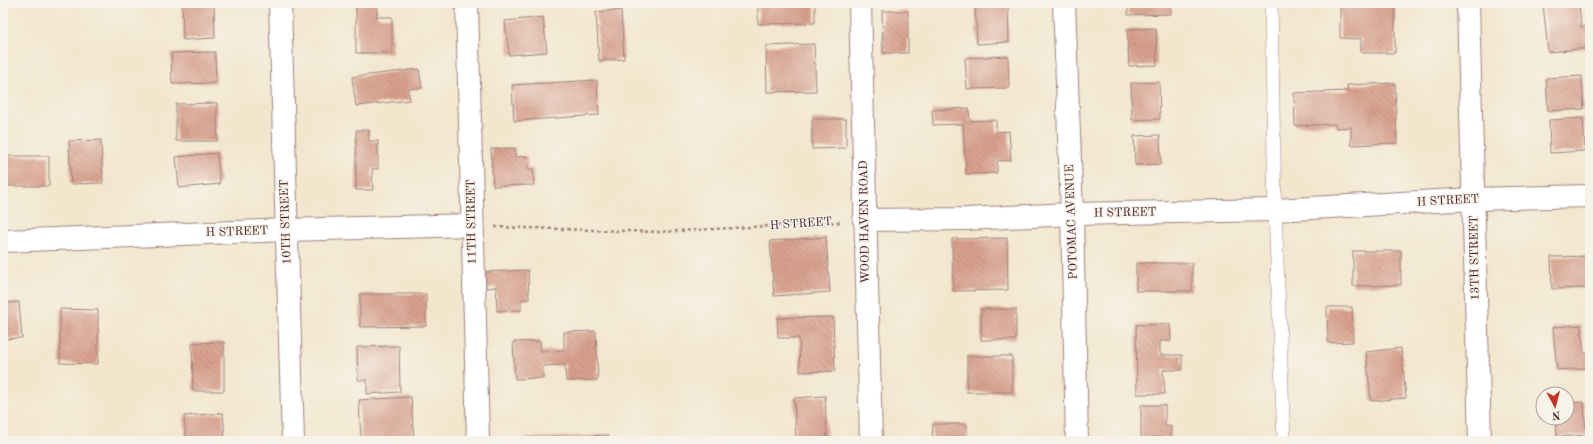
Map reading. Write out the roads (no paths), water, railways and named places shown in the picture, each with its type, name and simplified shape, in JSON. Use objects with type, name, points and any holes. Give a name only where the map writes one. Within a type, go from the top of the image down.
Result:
[{"type":"street","name":"10TH STREET","points":[[280,3],[293,441]]},
{"type":"street","name":"11TH STREET","points":[[467,3],[478,441]]},
{"type":"street","name":"WOOD HAVEN ROAD","points":[[860,3],[864,220],[871,441]]},
{"type":"street","name":"POTOMAC AVENUE","points":[[1064,3],[1072,214],[1077,441]]},
{"type":"street","name":"13TH STREET","points":[[1468,3],[1480,441]]},
{"type":"street","name":"H STREET","points":[[864,220],[966,219],[1072,214],[1275,210],[1474,199],[1590,196]]},
{"type":"street","name":"H STREET","points":[[3,241],[286,230],[472,225]]},
{"type":"lane","points":[[1271,3],[1275,210],[1284,441]]}]
